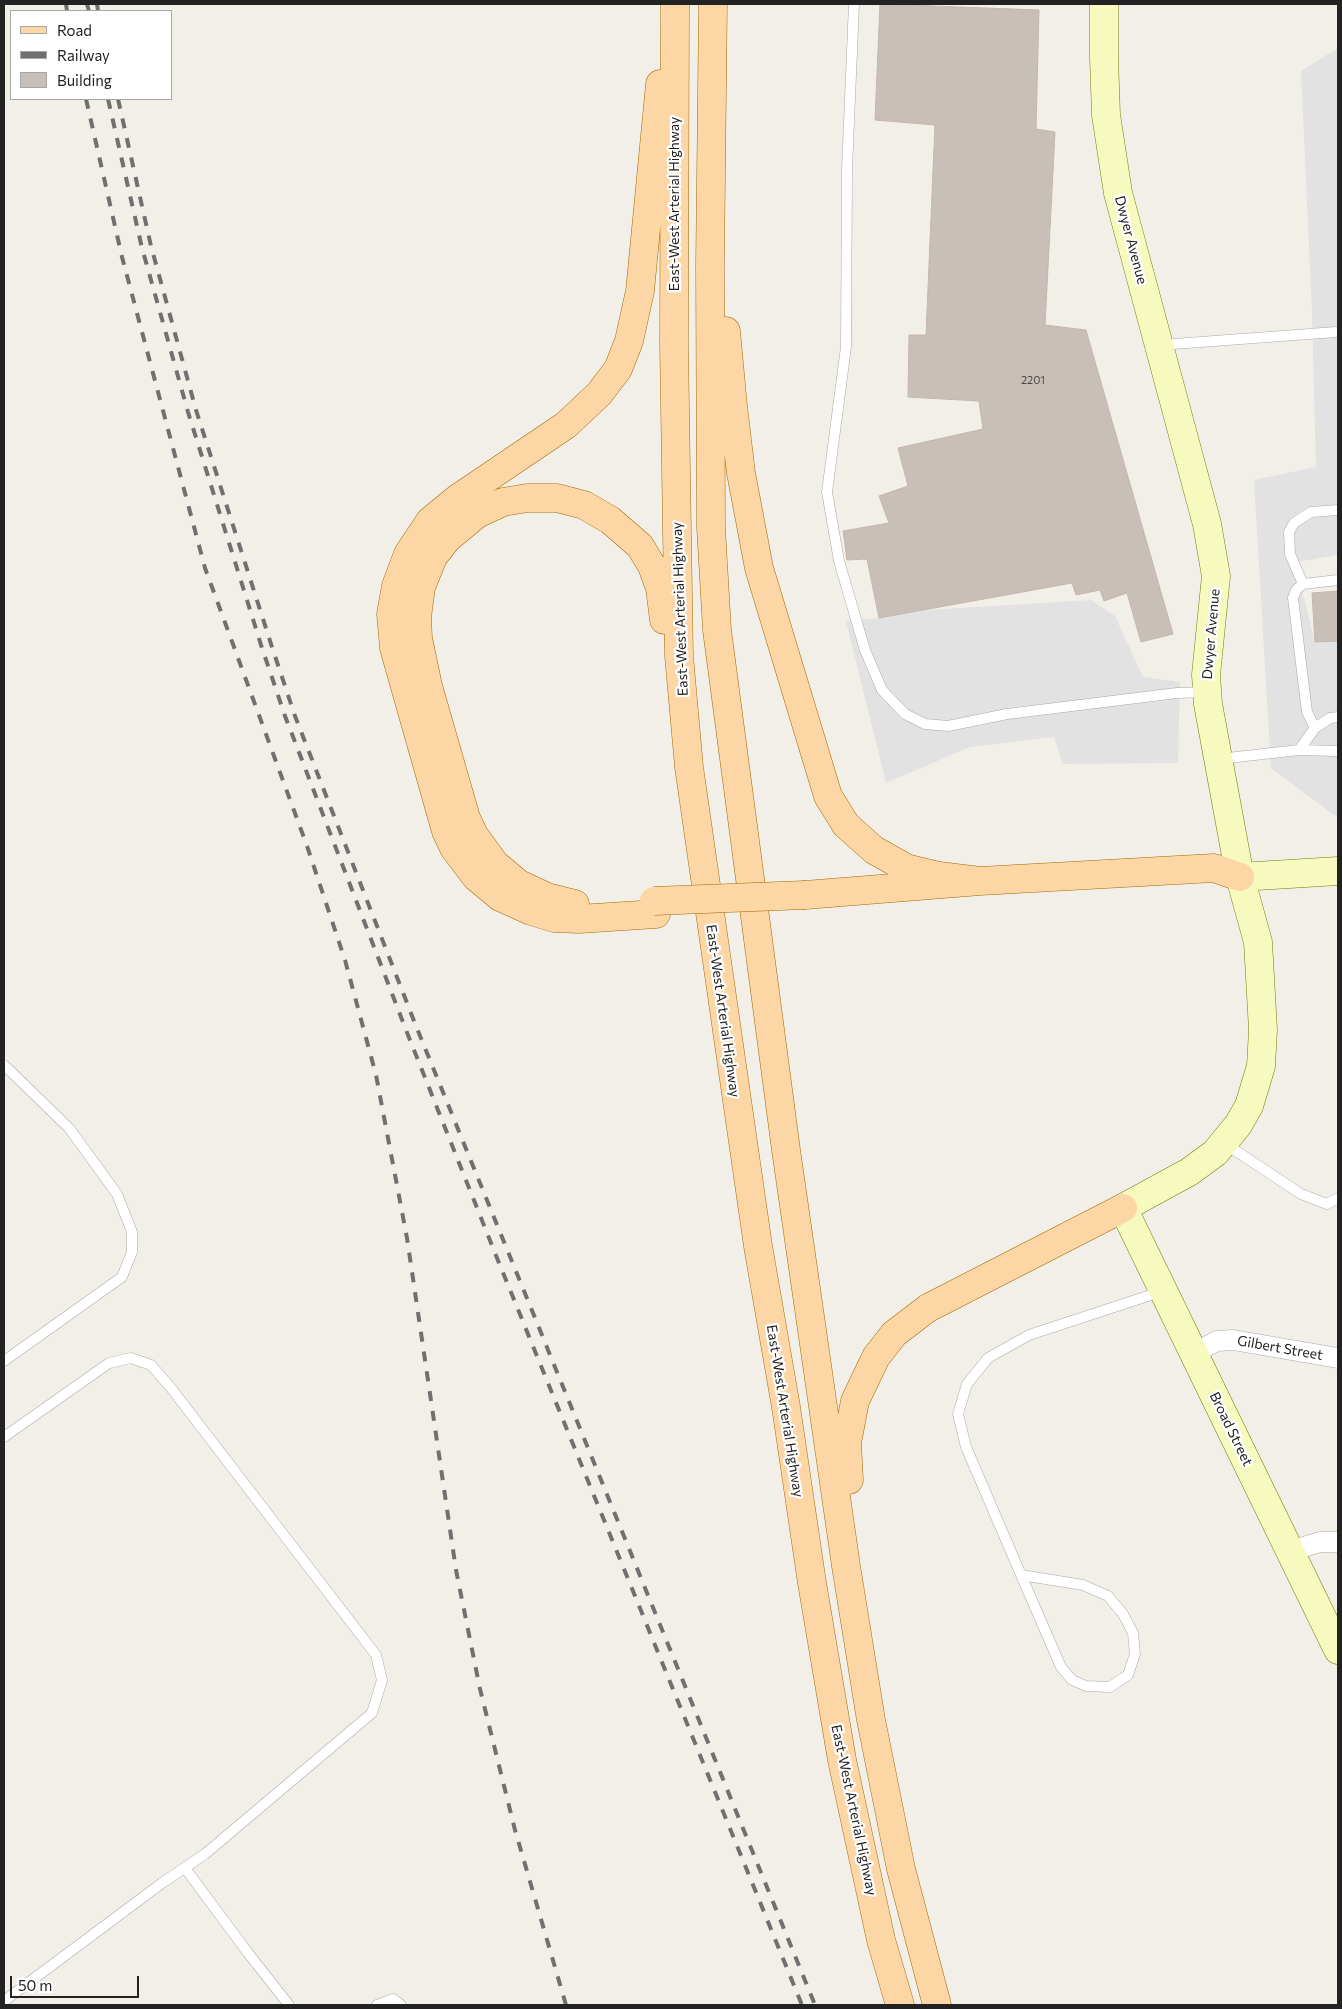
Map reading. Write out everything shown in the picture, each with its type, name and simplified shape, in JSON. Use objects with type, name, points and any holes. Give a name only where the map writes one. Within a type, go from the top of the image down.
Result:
[{"type":"main road","name":"East-West Arterial Highway","points":[[673,4],[674,356],[679,656],[684,723],[728,1050],[813,1593],[842,1760],[881,1940],[900,2005]]},
{"type":"main road","points":[[655,908],[579,919],[554,918],[531,911],[500,897],[476,877],[454,848],[446,831],[394,648],[391,614],[396,586],[408,554],[430,521],[458,498],[566,425],[599,394],[618,369],[630,341],[640,291],[656,113],[673,4]]},
{"type":"main road","points":[[713,4],[710,264],[712,528],[717,630],[786,1150],[846,1566],[872,1720],[901,1869],[937,2005]]},
{"type":"main road","name":"Dwyer Avenue","points":[[1104,4],[1106,115],[1118,192],[1207,524],[1216,576],[1206,692],[1240,877],[1258,942],[1263,1039],[1261,1066],[1248,1106],[1238,1125],[1215,1153],[1189,1172],[1123,1208]]},
{"type":"main road","points":[[711,153],[733,406],[741,473],[759,568],[828,796],[846,825],[874,850],[906,868],[939,876],[980,881]]},
{"type":"main road","points":[[684,723],[670,663],[660,588],[652,566],[640,546],[610,520],[584,505],[557,498],[527,498],[503,502],[477,514],[446,539],[434,557],[421,588],[417,617],[418,638],[428,686],[466,818],[474,836],[495,864],[519,884],[546,897],[573,904],[655,908],[1224,885],[1240,877]]},
{"type":"main road","points":[[805,901],[980,881],[1214,868],[1240,877],[1338,871]]},
{"type":"main road","points":[[846,1566],[850,1497],[847,1443],[855,1401],[876,1357],[894,1334],[928,1308],[1123,1208]]},
{"type":"main road","name":"Broad Street","points":[[1123,1208],[1338,1650]]},
{"type":"street","name":"Gilbert Street","points":[[1194,1353],[1217,1341],[1233,1340],[1338,1358]]},
{"type":"street","points":[[1290,1551],[1320,1542],[1338,1542]]},
{"type":"lane","points":[[854,4],[847,169],[846,347],[827,492],[839,561],[865,650],[882,690],[905,714],[924,724],[948,726],[1007,714],[1177,693],[1206,692]]},
{"type":"lane","points":[[1159,345],[1336,332]]},
{"type":"lane","points":[[1303,584],[1290,554],[1289,532],[1294,523],[1312,512],[1338,510]]},
{"type":"lane","points":[[1315,728],[1307,712],[1293,598],[1296,590],[1303,584],[1338,580]]},
{"type":"lane","points":[[1299,750],[1315,728],[1330,718],[1338,717]]},
{"type":"lane","points":[[1218,759],[1299,750],[1338,752]]},
{"type":"lane","points":[[4,1065],[69,1128],[117,1194],[132,1232],[132,1252],[122,1277],[4,1361]]},
{"type":"lane","points":[[1224,1142],[1301,1194],[1327,1204],[1338,1198]]},
{"type":"lane","points":[[1021,1575],[1083,1585],[1108,1596],[1123,1614],[1133,1633],[1135,1654],[1128,1675],[1110,1687],[1086,1686],[1072,1680],[1061,1667],[1021,1575],[966,1447],[958,1414],[967,1384],[988,1358],[1029,1336],[1164,1291]]},
{"type":"lane","points":[[4,1437],[109,1363],[131,1358],[151,1365],[171,1388],[376,1655],[382,1680],[372,1713],[205,1854],[4,2001]]},
{"type":"lane","points":[[185,1868],[289,2005]]},
{"type":"lane","points":[[377,2005],[393,1999],[402,2005]]},
{"type":"shaded area","points":[[1338,48],[1338,555],[1295,562],[1315,642],[1338,640],[1338,818],[1271,768],[1254,480],[1316,467],[1312,312],[1301,71]]},
{"type":"shaded area","points":[[1091,600],[1115,616],[1143,677],[1180,682],[1178,763],[1063,764],[1054,737],[970,747],[886,783],[846,621],[928,610]]},
{"type":"building","points":[[880,4],[1039,10],[1036,129],[1055,132],[1045,325],[1086,330],[1173,634],[1141,642],[1127,593],[1104,601],[1100,590],[1076,595],[1072,583],[879,618],[867,559],[847,560],[843,531],[889,523],[879,496],[908,486],[898,448],[983,429],[979,401],[908,397],[909,335],[926,335],[935,125],[875,120]]},
{"type":"building","points":[[1338,591],[1338,641],[1315,642],[1312,593]]},
{"type":"railway","points":[[66,4],[67,10]]},
{"type":"railway","points":[[87,4],[89,10]]},
{"type":"railway","points":[[97,4],[98,10]]},
{"type":"railway","points":[[86,100],[122,257],[205,568],[307,846],[345,960],[376,1075],[407,1238],[456,1570],[480,1689],[515,1830],[566,2005]]},
{"type":"railway","points":[[108,100],[142,248],[188,412],[285,716],[406,1030],[499,1263],[802,2005]]},
{"type":"railway","points":[[118,100],[151,246],[196,410],[295,716],[416,1026],[815,2005]]}]
